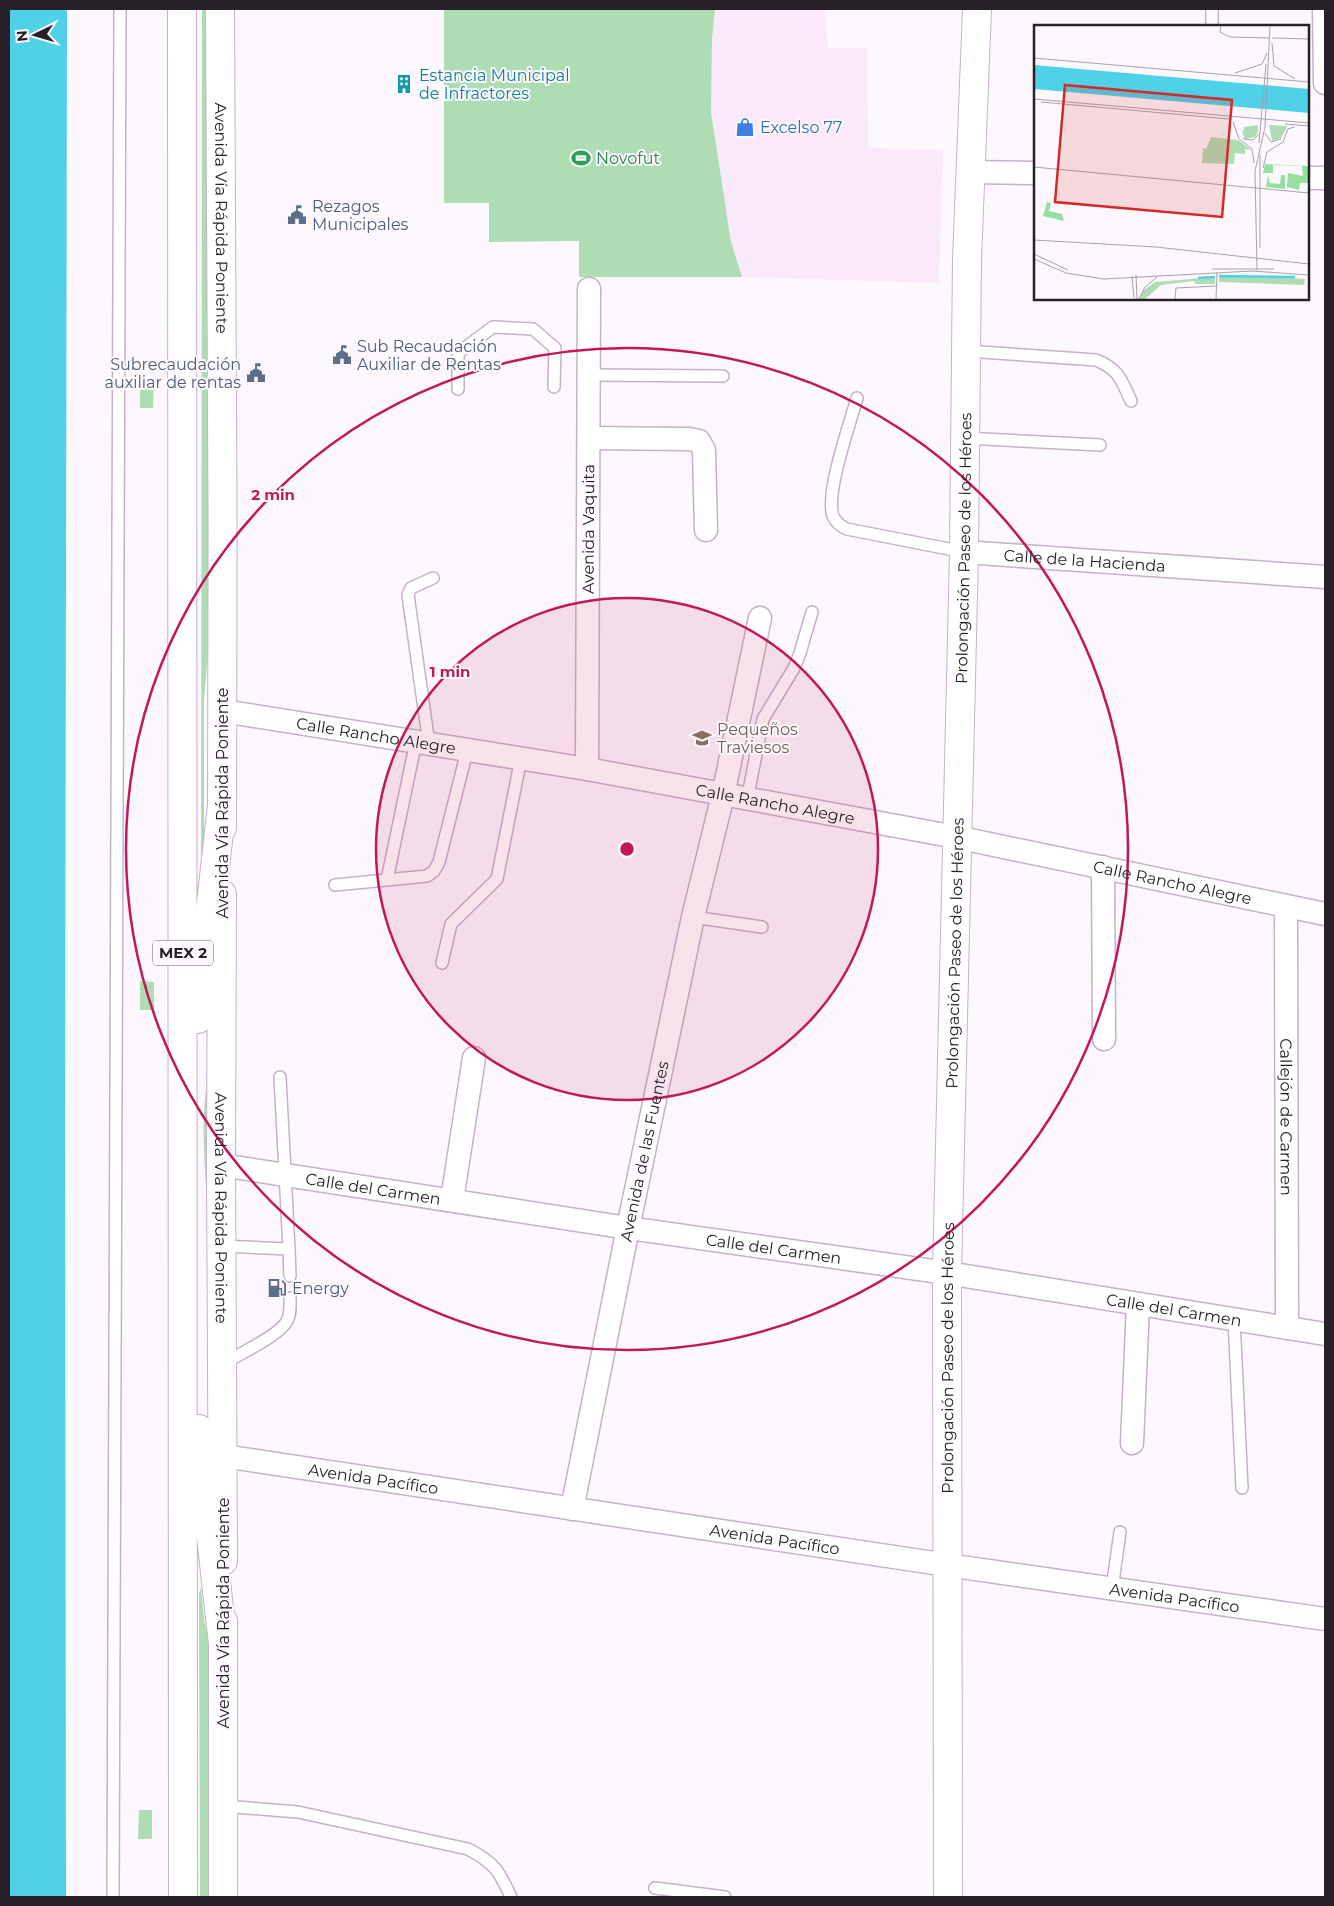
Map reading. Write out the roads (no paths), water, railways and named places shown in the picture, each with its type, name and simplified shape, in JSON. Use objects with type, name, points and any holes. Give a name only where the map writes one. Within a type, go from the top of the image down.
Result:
[{"type":"main road","name":"MEX 2","points":[[182,9],[183,1897]]},
{"type":"main road","name":"Avenida Vía Rápida Poniente","points":[[220,9],[223,274],[220,1164],[223,1456],[223,1897]]},
{"type":"main road","name":"Prolongación Paseo de los Héroes","points":[[948,1897],[947,1273],[964,552],[966,351],[962,259],[970,172],[978,9]]},
{"type":"main road","points":[[182,1149],[222,805]]},
{"type":"main road","points":[[183,1283],[223,1644]]},
{"type":"street","points":[[1324,9],[1325,83]]},
{"type":"street","points":[[970,172],[1034,173]]},
{"type":"street","points":[[1309,178],[1325,178]]},
{"type":"street","name":"Avenida Vaquita","points":[[588,770],[589,289]]},
{"type":"street","points":[[589,438],[689,439],[699,441],[704,450],[706,530]]},
{"type":"street","name":"Calle de la Hacienda","points":[[964,552],[1325,577]]},
{"type":"street","name":"Avenida de las Fuentes","points":[[572,1509],[628,1228],[693,918],[723,795],[760,618]]},
{"type":"street","name":"Calle Rancho Alegre","points":[[223,711],[521,758],[956,836],[1325,914]]},
{"type":"street","points":[[1103,868],[1104,1039]]},
{"type":"street","name":"Callejón de Carmen","points":[[1286,907],[1287,1328]]},
{"type":"street","points":[[452,1200],[474,1058]]},
{"type":"street","name":"Calle del Carmen","points":[[220,1164],[628,1228],[947,1273],[1325,1334]]},
{"type":"street","points":[[1132,1443],[1138,1304]]},
{"type":"street","name":"Avenida Pacífico","points":[[223,1456],[947,1565],[1325,1619]]},
{"type":"lane","points":[[113,1897],[120,9]]},
{"type":"lane","points":[[1212,9],[1212,25]]},
{"type":"lane","points":[[458,389],[458,353],[493,327],[533,328],[555,348],[554,387]]},
{"type":"lane","points":[[966,351],[1096,360],[1110,366],[1119,376],[1131,402]]},
{"type":"lane","points":[[589,375],[723,376]]},
{"type":"lane","name":"Calle de la Hacienda","points":[[858,398],[835,480],[832,504],[833,515],[837,524],[847,529],[964,552]]},
{"type":"lane","points":[[965,438],[1100,445]]},
{"type":"lane","points":[[388,880],[422,743],[408,595],[411,588],[433,578]]},
{"type":"lane","points":[[747,800],[763,719],[794,668],[812,612]]},
{"type":"lane","points":[[335,885],[427,876],[437,866],[467,751]]},
{"type":"lane","points":[[442,963],[451,924],[497,879],[521,758]]},
{"type":"lane","points":[[693,918],[762,927]]},
{"type":"lane","points":[[280,1077],[290,1276]]},
{"type":"lane","points":[[222,1246],[289,1249]]},
{"type":"lane","points":[[222,1364],[277,1332],[287,1322],[290,1312],[290,1298]]},
{"type":"lane","points":[[1234,1319],[1242,1488]]},
{"type":"lane","points":[[1112,1589],[1120,1532]]},
{"type":"lane","points":[[223,1806],[298,1812],[468,1849],[486,1858],[499,1872],[511,1897]]},
{"type":"lane","points":[[655,1888],[725,1897]]},
{"type":"water","points":[[9,9],[67,9],[66,1897],[9,1897]]},
{"type":"place","name":"Estancia Municipal de Infractores","points":[[404,84]]},
{"type":"place","name":"Excelso 77","points":[[745,127]]},
{"type":"place","name":"Novofut","points":[[581,158]]},
{"type":"place","name":"Rezagos Municipales","points":[[297,215]]},
{"type":"place","name":"Sub Recaudación Auxiliar de Rentas","points":[[342,355]]},
{"type":"place","name":"Subrecaudación auxiliar de rentas","points":[[256,373]]},
{"type":"place","name":"Pequeños Traviesos","points":[[702,738]]},
{"type":"place","name":"Energy","points":[[277,1288]]}]
